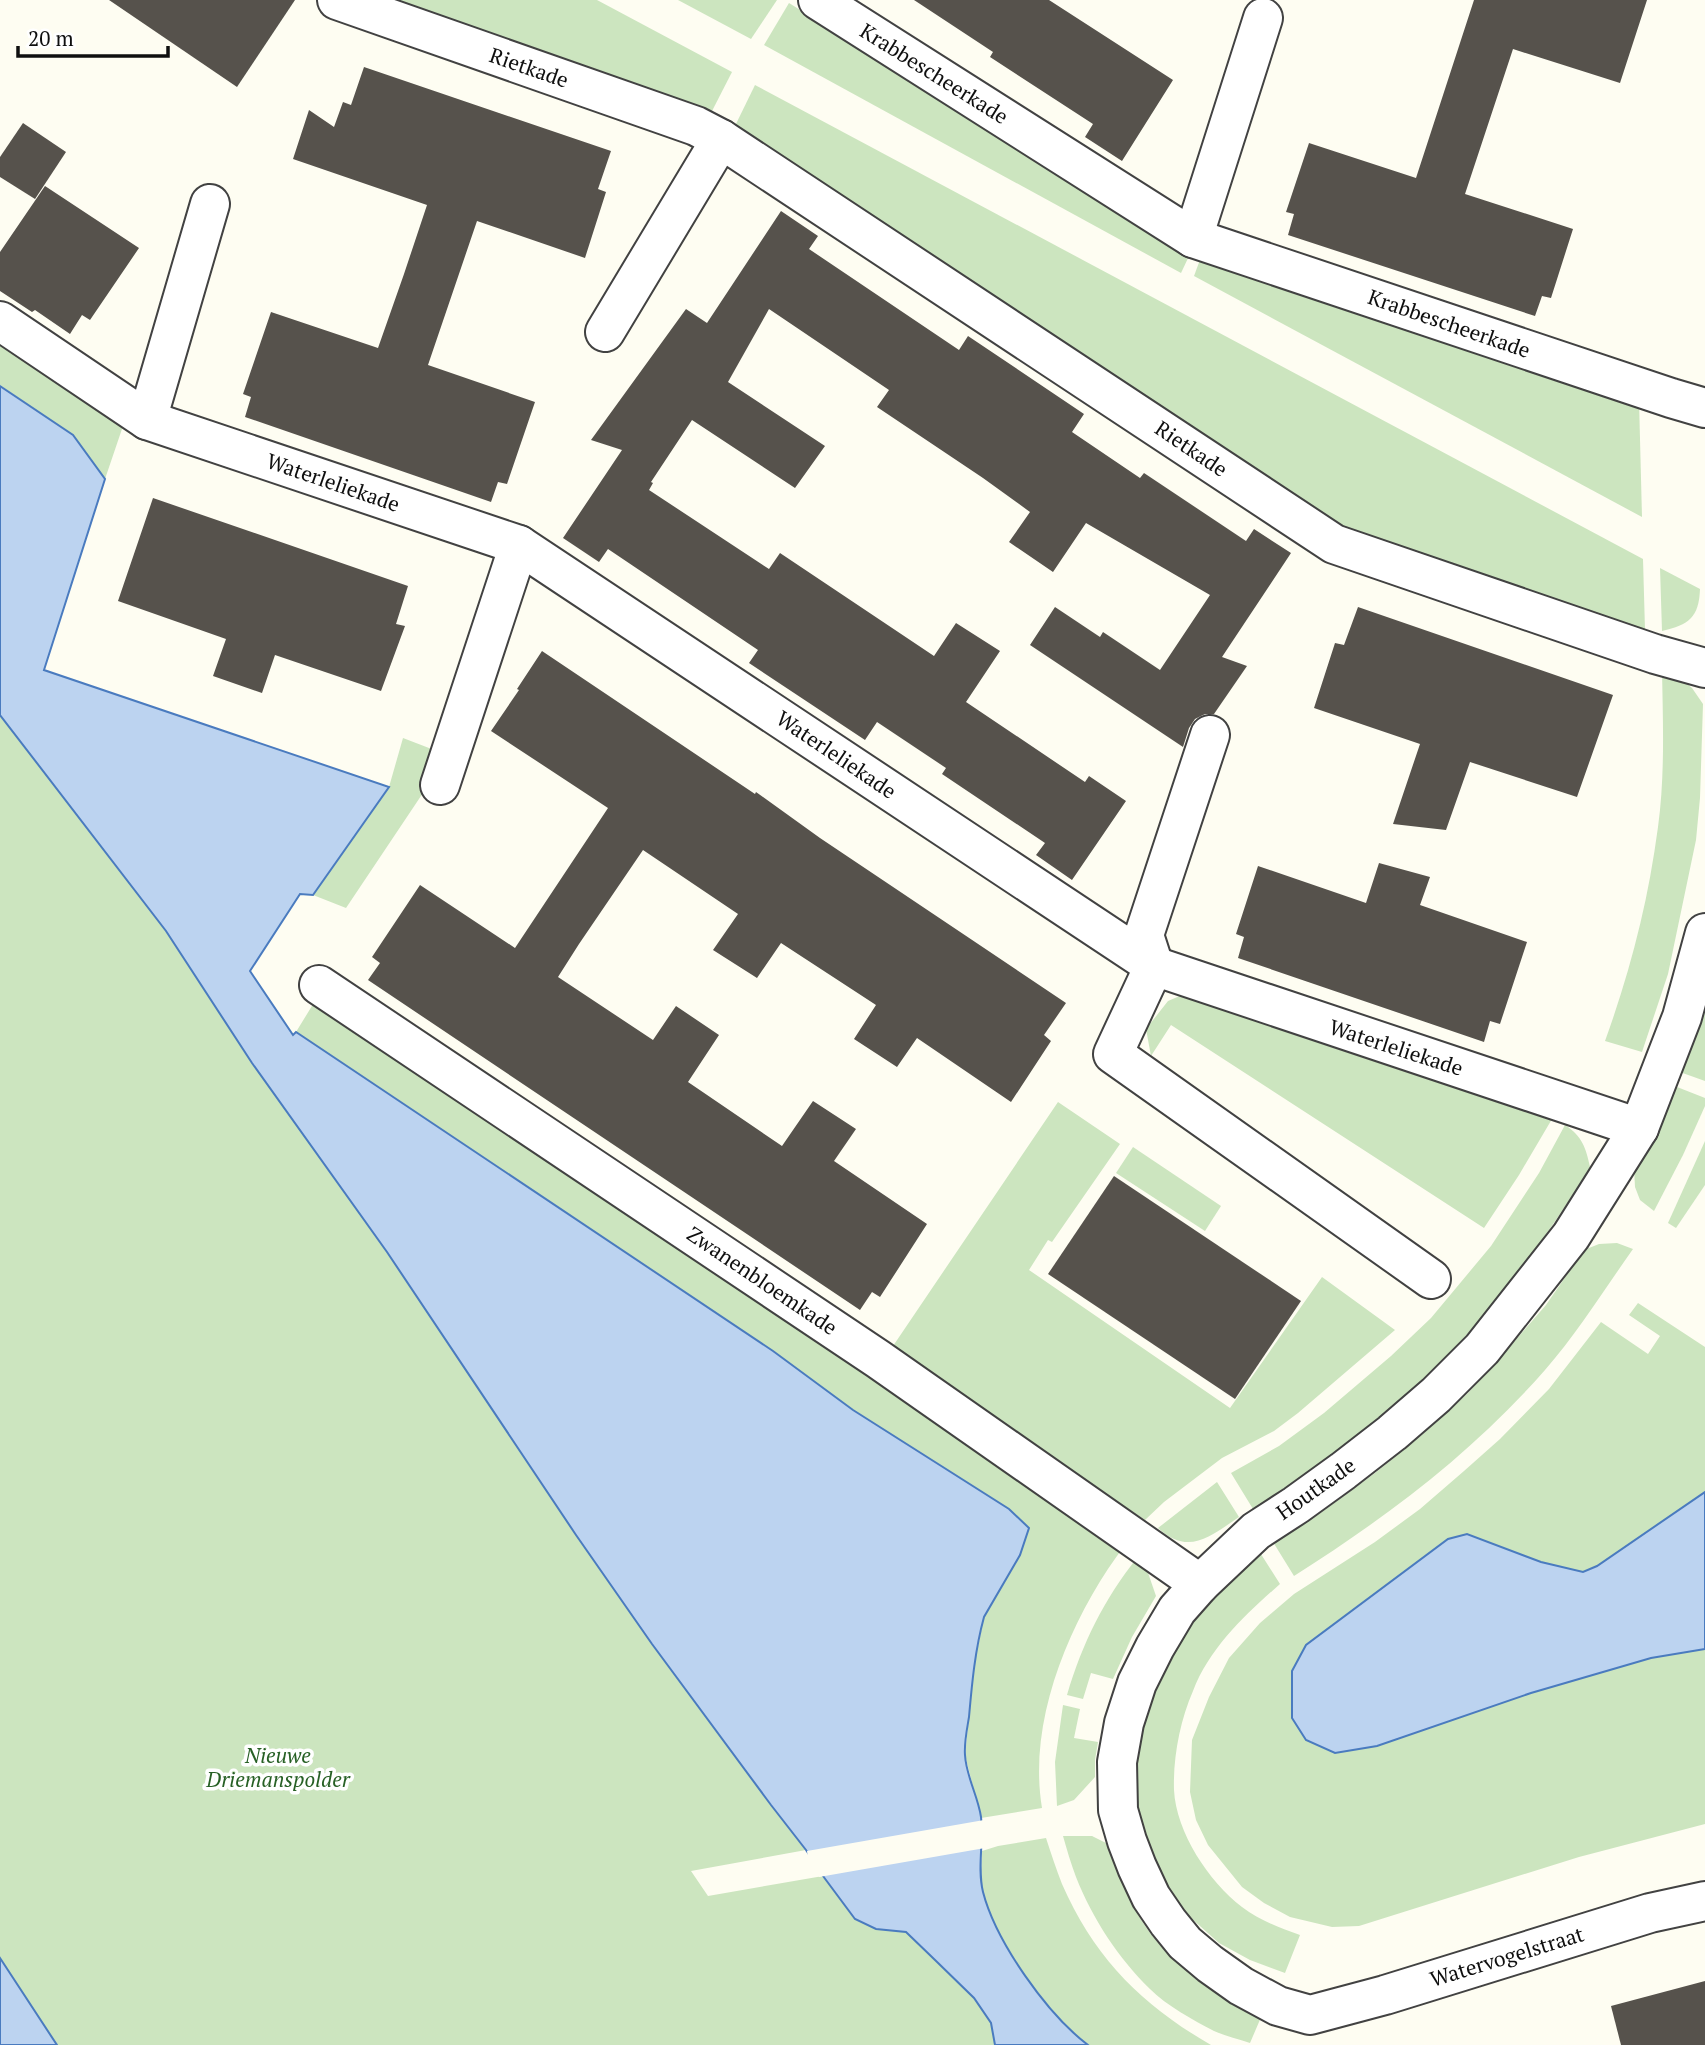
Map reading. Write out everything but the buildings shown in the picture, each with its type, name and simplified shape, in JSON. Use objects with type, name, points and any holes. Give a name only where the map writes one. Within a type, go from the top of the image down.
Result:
[{"type":"street","name":"Rietkade","points":[[337,0],[696,126],[721,139],[1334,544],[1655,654],[1705,668]]},
{"type":"street","name":"Krabbescheerkade","points":[[818,0],[1193,238],[1705,408]]},
{"type":"street","points":[[1193,238],[1263,19]]},
{"type":"street","points":[[605,332],[721,139]]},
{"type":"street","points":[[147,420],[210,204]]},
{"type":"street","name":"Waterleliekade","points":[[0,321],[147,420],[519,545],[1154,966],[1639,1128]]},
{"type":"street","points":[[440,785],[519,545]]},
{"type":"street","points":[[1210,735],[1143,935],[1154,966],[1113,1054],[1431,1279]]},
{"type":"street","name":"Houtkade","points":[[1310,2030],[1278,2006],[1241,1986],[1210,1964],[1185,1943],[1151,1897],[1137,1867],[1118,1810],[1116,1762],[1124,1723],[1137,1683],[1177,1611],[1200,1584],[1256,1531],[1296,1506],[1392,1433],[1436,1395],[1473,1358],[1572,1236],[1639,1128],[1682,1017],[1705,933]]},
{"type":"street","name":"Zwanenbloemkade","points":[[319,985],[878,1359],[1200,1584]]},
{"type":"street","name":"Watervogelstraat","points":[[1310,2030],[1385,1995],[1650,1913],[1705,1901]]},
{"type":"green space","points":[[379,0],[597,0],[732,72],[711,113]]},
{"type":"green space","points":[[678,0],[777,0],[751,39]]},
{"type":"green space","points":[[789,3],[1190,254],[1181,273],[764,45]]},
{"type":"green space","points":[[755,85],[1643,559],[1645,630],[1344,529],[734,128]]},
{"type":"green space","points":[[1201,257],[1639,400],[1642,517],[1194,276]]},
{"type":"green space","points":[[0,343],[123,426],[105,479],[72,435],[0,385]]},
{"type":"green space","points":[[1660,568],[1700,589],[1697,607],[1691,618],[1679,626],[1662,631]]},
{"type":"green space","points":[[1662,671],[1679,677],[1692,688],[1703,704],[1700,798],[1696,840],[1668,974],[1642,1052],[1605,1041],[1638,935],[1654,855],[1663,769]]},
{"type":"green space","name":"Nieuwe Driemanspolder","points":[[0,715],[166,931],[252,1063],[387,1252],[576,1535],[652,1644],[806,1850],[691,1871],[708,1896],[823,1876],[855,1919],[876,1929],[906,1932],[974,1998],[991,2023],[995,2045],[0,2045]]},
{"type":"green space","points":[[403,738],[442,753],[431,781],[346,908],[313,895],[389,787]]},
{"type":"green space","points":[[1705,985],[1705,1081],[1677,1071]]},
{"type":"green space","points":[[1189,992],[1552,1119],[1484,1228],[1171,1025],[1151,1056],[1146,1029],[1168,1001]]},
{"type":"green space","points":[[315,1001],[1125,1545],[1088,1603],[1071,1635],[1058,1669],[1041,1739],[1039,1774],[1042,1808],[981,1818],[965,1755],[975,1661],[984,1617],[1029,1528],[1009,1509],[853,1410],[773,1351],[296,1032]]},
{"type":"green space","points":[[1672,1085],[1705,1098],[1705,1106],[1654,1211],[1640,1200],[1635,1187],[1634,1168]]},
{"type":"green space","points":[[1058,1102],[1120,1144],[1052,1242],[1048,1240],[1029,1270],[1230,1408],[1322,1277],[1395,1330],[1298,1413],[1274,1431],[1222,1458],[1164,1502],[1145,1520],[891,1349]]},
{"type":"green space","points":[[1565,1125],[1582,1143],[1590,1167],[1516,1276],[1459,1343],[1396,1405],[1335,1453],[1253,1509],[1231,1473],[1279,1446],[1324,1413],[1431,1318],[1491,1246],[1539,1173]]},
{"type":"green space","points":[[1705,1141],[1705,1185],[1676,1228],[1668,1223]]},
{"type":"green space","points":[[1133,1147],[1221,1206],[1205,1231],[1116,1173]]},
{"type":"green space","points":[[1617,1243],[1633,1249],[1569,1341],[1517,1400],[1427,1482],[1362,1531],[1294,1576],[1273,1542],[1322,1512],[1423,1434],[1468,1393],[1506,1351],[1546,1305],[1584,1250],[1599,1244]]},
{"type":"green space","points":[[1638,1303],[1705,1347],[1705,1492],[1597,1566],[1583,1572],[1541,1562],[1371,1598],[1306,1645],[1292,1671],[1292,1718],[1531,1693],[1651,1658],[1705,1649],[1705,1824],[1579,1857],[1359,1926],[1332,1927],[1290,1917],[1264,1903],[1242,1887],[1208,1845],[1196,1820],[1190,1792],[1192,1740],[1209,1697],[1229,1658],[1260,1623],[1294,1594],[1375,1542],[1420,1509],[1500,1439],[1549,1389],[1601,1322],[1648,1354],[1660,1336],[1629,1315]]},
{"type":"green space","points":[[1217,1482],[1239,1517],[1210,1536],[1190,1542],[1169,1537],[1158,1528]]},
{"type":"green space","points":[[1259,1551],[1280,1584],[1230,1632],[1200,1675],[1181,1727],[1176,1752],[1174,1790],[1176,1806],[1188,1839],[1196,1855],[1218,1884],[1249,1912],[1300,1935],[1285,1973],[1250,1960],[1219,1943],[1191,1918],[1170,1891],[1153,1857],[1133,1788],[1142,1713],[1153,1679],[1199,1605]]},
{"type":"green space","points":[[1137,1558],[1145,1564],[1156,1596],[1132,1637],[1113,1679],[1091,1673],[1083,1699],[1067,1695],[1095,1623]]},
{"type":"green space","points":[[1063,1705],[1080,1709],[1074,1738],[1098,1742],[1095,1777],[1074,1800],[1057,1806],[1055,1762]]},
{"type":"green space","points":[[1063,1836],[1092,1836],[1106,1843],[1133,1906],[1163,1948],[1197,1972],[1265,2008],[1250,2043],[1218,2033],[1189,2017],[1164,2001],[1139,1977],[1098,1923],[1076,1877]]},
{"type":"green space","points":[[1046,1838],[1062,1884],[1075,1911],[1105,1957],[1123,1978],[1163,2014],[1211,2045],[1088,2045],[1040,1996],[996,1929],[982,1889],[981,1870],[982,1851]]},
{"type":"water","points":[[0,386],[73,435],[105,479],[44,670],[389,787],[313,895],[300,894],[250,971],[293,1035],[296,1032],[773,1351],[853,1410],[1009,1509],[1029,1528],[1020,1555],[984,1617],[978,1642],[965,1741],[966,1763],[981,1817],[981,1883],[999,1933],[1040,1996],[1072,2032],[1088,2045],[995,2045],[991,2023],[974,1998],[906,1932],[876,1929],[855,1919],[652,1644],[387,1252],[252,1063],[166,931],[0,715]]},
{"type":"water","points":[[1705,1492],[1705,1649],[1651,1658],[1531,1693],[1377,1746],[1335,1753],[1306,1740],[1292,1718],[1292,1671],[1306,1645],[1448,1539],[1467,1534],[1541,1562],[1583,1572],[1597,1566]]},
{"type":"water","points":[[0,1958],[57,2045],[0,2045]]},
{"type":"pier","points":[[984,1820],[985,1848],[819,1877],[808,1859],[807,1851]]}]
